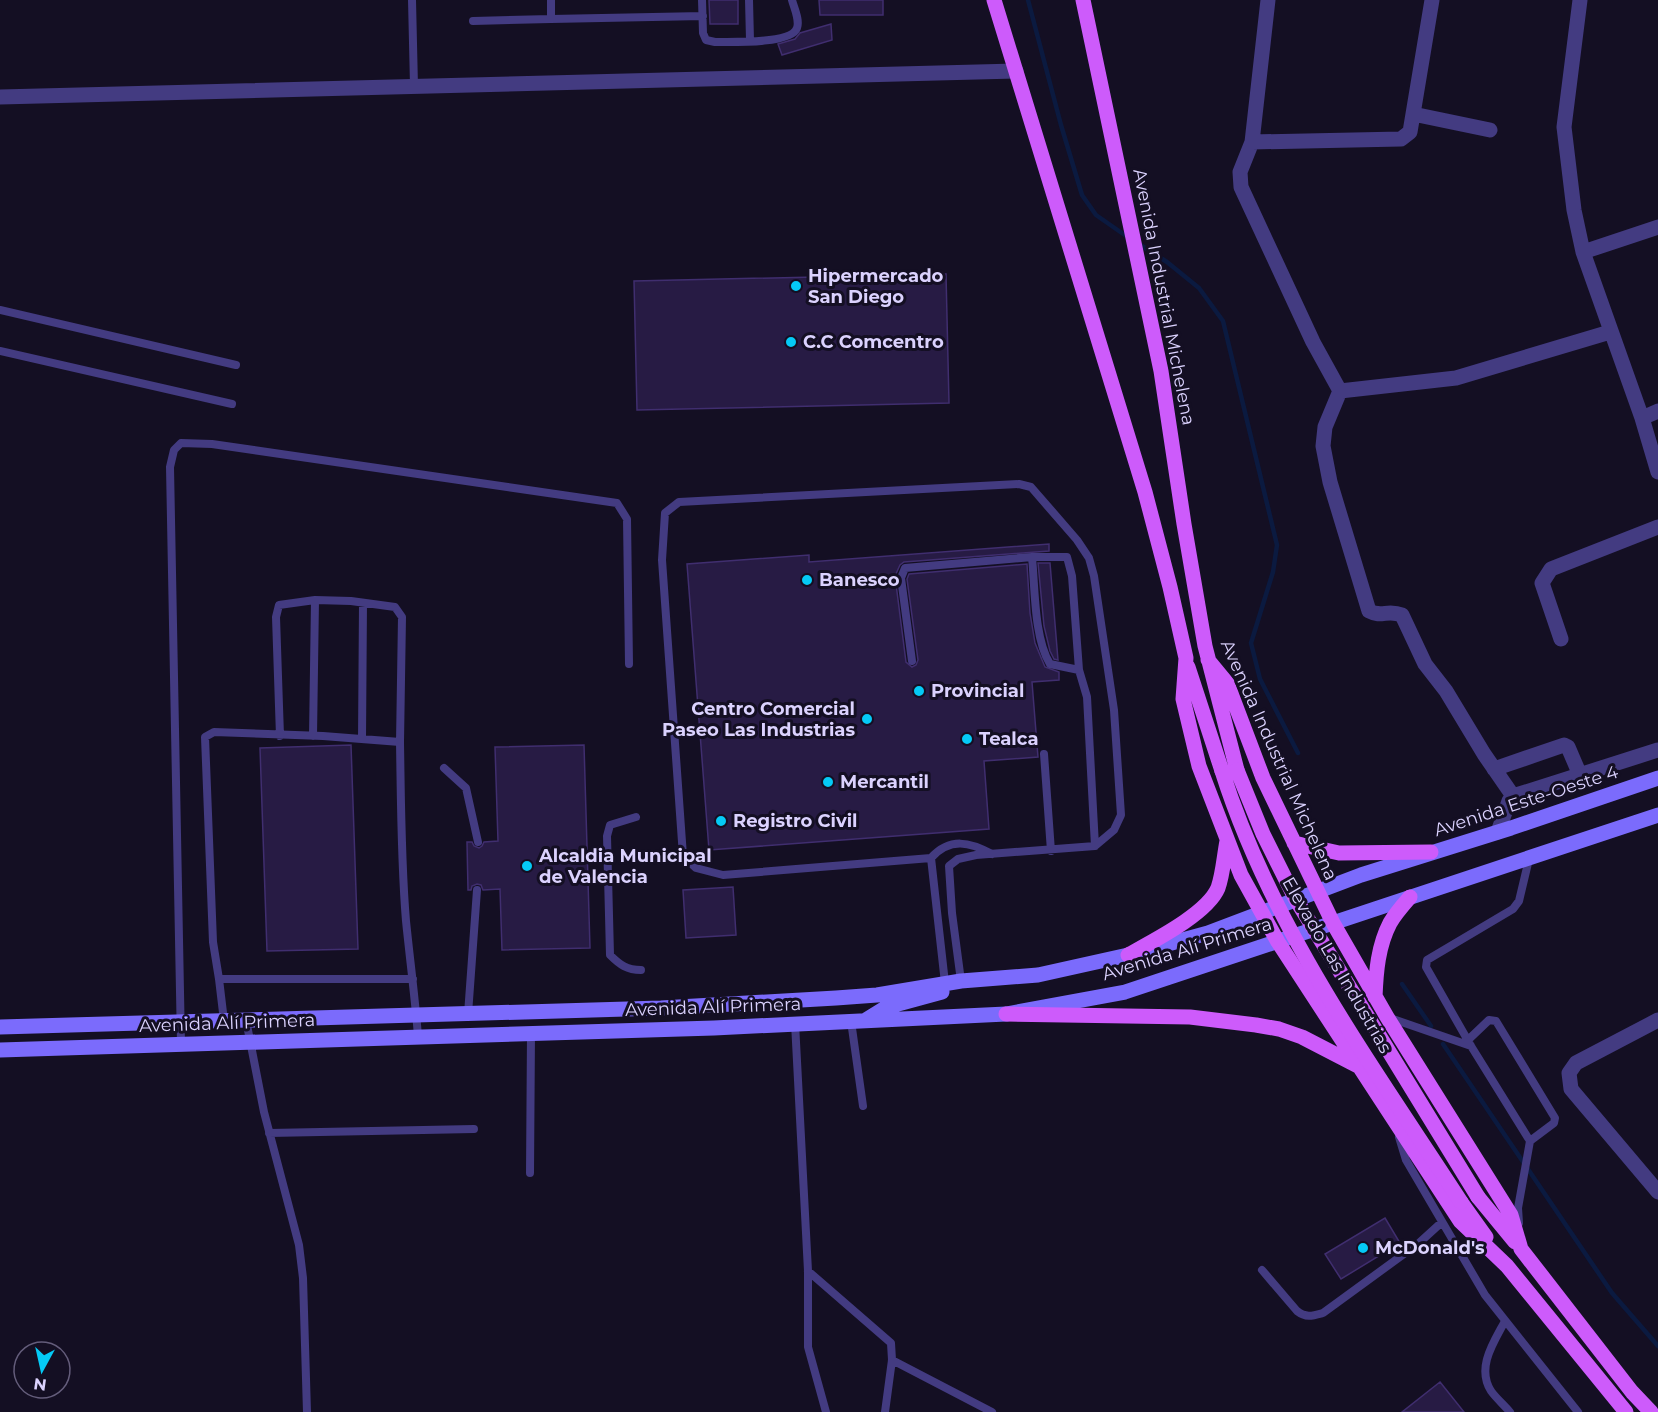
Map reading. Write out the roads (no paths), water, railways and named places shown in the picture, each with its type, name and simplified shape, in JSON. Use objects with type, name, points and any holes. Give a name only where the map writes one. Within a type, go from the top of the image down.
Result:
[{"type":"main road","points":[[994,0],[1145,492],[1168,578],[1185,658],[1183,699],[1199,766],[1241,876],[1278,942],[1460,1221],[1507,1266],[1626,1412]]},
{"type":"main road","name":"Avenida Industrial Michelena","points":[[1083,0],[1163,382],[1194,590],[1208,660],[1227,684],[1263,778],[1333,923],[1386,1017],[1511,1215],[1521,1249],[1625,1383],[1651,1412]]},
{"type":"main road","name":"Elevado Las Industrias","points":[[1185,658],[1229,770],[1295,898],[1478,1197],[1521,1249]]},
{"type":"main road","name":"Elevado Las Industrias","points":[[1208,660],[1229,770],[1245,837],[1276,905],[1349,1029],[1470,1214],[1507,1266]]},
{"type":"main road","name":"Avenida Este-Oeste 4","points":[[1406,860],[1498,832],[1658,777]]},
{"type":"main road","name":"Avenida Alí Primera","points":[[0,1050],[714,1028],[1006,1014],[1125,992],[1658,815]]},
{"type":"main road","points":[[1128,955],[1181,924],[1205,905],[1217,888],[1227,841]]},
{"type":"main road","points":[[1294,843],[1339,853],[1431,852]]},
{"type":"main road","name":"Avenida Alí Primera","points":[[0,1027],[661,1008],[836,998],[961,981],[1038,975],[1128,955],[1208,933],[1406,860]]},
{"type":"main road","points":[[1375,997],[1376,972],[1385,936],[1390,923],[1410,897]]},
{"type":"main road","points":[[859,1021],[887,1007],[952,989],[959,986],[961,981]]},
{"type":"main road","points":[[1006,1014],[1190,1017],[1256,1025],[1279,1029],[1302,1037],[1360,1067]]},
{"type":"street","points":[[1268,0],[1252,142],[1240,172],[1241,187],[1313,342],[1340,391]]},
{"type":"street","points":[[1252,142],[1401,138],[1410,132],[1432,0]]},
{"type":"street","points":[[1580,0],[1564,127],[1575,210],[1582,252],[1642,418],[1658,472]]},
{"type":"street","points":[[0,97],[1016,71]]},
{"type":"street","points":[[1413,114],[1490,130]]},
{"type":"street","points":[[1582,252],[1658,227]]},
{"type":"street","points":[[1340,391],[1455,378],[1610,332]]},
{"type":"street","points":[[1340,391],[1325,427],[1323,446],[1330,482],[1369,611],[1375,615],[1393,612],[1402,615],[1425,664],[1446,691],[1513,796]]},
{"type":"street","points":[[1642,418],[1658,411]]},
{"type":"street","points":[[1561,639],[1542,583],[1551,569],[1658,527]]},
{"type":"street","points":[[1494,769],[1564,745],[1568,747],[1580,775]]},
{"type":"street","points":[[1498,832],[1513,796],[1658,750]]},
{"type":"street","points":[[1658,1020],[1576,1063],[1569,1073],[1571,1089],[1658,1192]]},
{"type":"lane","points":[[412,0],[414,86]]},
{"type":"lane","points":[[551,0],[551,19]]},
{"type":"lane","points":[[702,0],[703,33],[706,40],[715,42],[774,40],[794,33],[797,28],[797,18],[792,0]]},
{"type":"lane","points":[[749,0],[750,40]]},
{"type":"lane","points":[[473,21],[703,16]]},
{"type":"lane","points":[[0,310],[236,364]]},
{"type":"lane","points":[[0,351],[232,404]]},
{"type":"lane","points":[[181,1044],[170,467],[174,450],[182,443],[212,444],[617,502],[627,519],[629,664]]},
{"type":"lane","points":[[961,981],[952,914],[949,866],[958,858],[1095,846],[1114,830],[1121,815],[1114,710],[1094,576],[1089,558],[1077,540],[1031,487],[1019,484],[679,502],[665,513],[662,560],[683,856],[696,868],[723,875],[931,858],[940,848],[958,844],[975,845],[992,854]]},
{"type":"lane","points":[[1032,557],[1036,607],[1045,656],[1050,664],[1078,670]]},
{"type":"lane","points":[[912,661],[901,578],[905,568],[1032,557],[1067,557],[1072,576],[1078,670],[1087,697],[1095,846]]},
{"type":"lane","points":[[313,736],[315,600]]},
{"type":"lane","points":[[280,736],[276,617],[279,605],[315,600],[395,606],[402,617],[401,837],[406,920],[418,1036]]},
{"type":"lane","points":[[362,739],[363,603]]},
{"type":"lane","points":[[224,1021],[213,942],[205,737],[214,732],[400,742]]},
{"type":"lane","points":[[1044,754],[1051,851]]},
{"type":"lane","points":[[444,768],[466,788],[478,842]]},
{"type":"lane","points":[[636,818],[610,825],[607,836],[610,955],[629,970],[641,970]]},
{"type":"lane","points":[[931,858],[945,983]]},
{"type":"lane","points":[[1521,1249],[1518,1208],[1530,1141],[1469,1043],[1426,967],[1427,960],[1513,909],[1519,901],[1529,859]]},
{"type":"lane","points":[[468,1014],[477,890]]},
{"type":"lane","points":[[219,979],[413,979]]},
{"type":"lane","points":[[1386,1017],[1469,1043]]},
{"type":"lane","points":[[246,1020],[269,1133],[299,1245],[303,1278],[307,1412]]},
{"type":"lane","points":[[1469,1043],[1490,1020],[1496,1021],[1556,1118],[1554,1123],[1530,1141]]},
{"type":"lane","points":[[859,1021],[863,1106]]},
{"type":"lane","points":[[795,1023],[808,1271],[808,1347],[826,1412]]},
{"type":"lane","points":[[530,1173],[531,1033]]},
{"type":"lane","points":[[1392,1116],[1406,1160],[1485,1295],[1578,1412]]},
{"type":"lane","points":[[269,1133],[474,1128]]},
{"type":"lane","points":[[1262,1270],[1302,1316],[1312,1317],[1323,1313],[1419,1243],[1442,1222]]},
{"type":"lane","points":[[808,1271],[891,1343],[892,1360],[885,1412]]},
{"type":"lane","points":[[1505,1321],[1487,1356],[1485,1366],[1491,1390],[1510,1412]]},
{"type":"lane","points":[[892,1360],[992,1412]]},
{"type":"waterway","points":[[1028,0],[1082,195],[1096,215],[1129,238]]},
{"type":"waterway","points":[[1139,244],[1167,262],[1199,288],[1223,321],[1277,545],[1273,572],[1251,643],[1260,679],[1298,753]]},
{"type":"waterway","points":[[1402,984],[1431,1026]]},
{"type":"waterway","points":[[1443,1044],[1612,1293],[1658,1346]]},
{"type":"place","name":"Hipermercado San Diego","points":[[796,286]]},
{"type":"place","name":"C.C Comcentro","points":[[791,342]]},
{"type":"place","name":"Banesco","points":[[807,580]]},
{"type":"place","name":"Provincial","points":[[919,691]]},
{"type":"place","name":"Centro Comercial Paseo Las Industrias","points":[[867,719]]},
{"type":"place","name":"Tealca","points":[[967,739]]},
{"type":"place","name":"Mercantil","points":[[828,782]]},
{"type":"place","name":"Registro Civil","points":[[721,821]]},
{"type":"place","name":"Alcaldia Municipal de Valencia","points":[[527,866]]},
{"type":"place","name":"McDonald's","points":[[1363,1248]]}]
